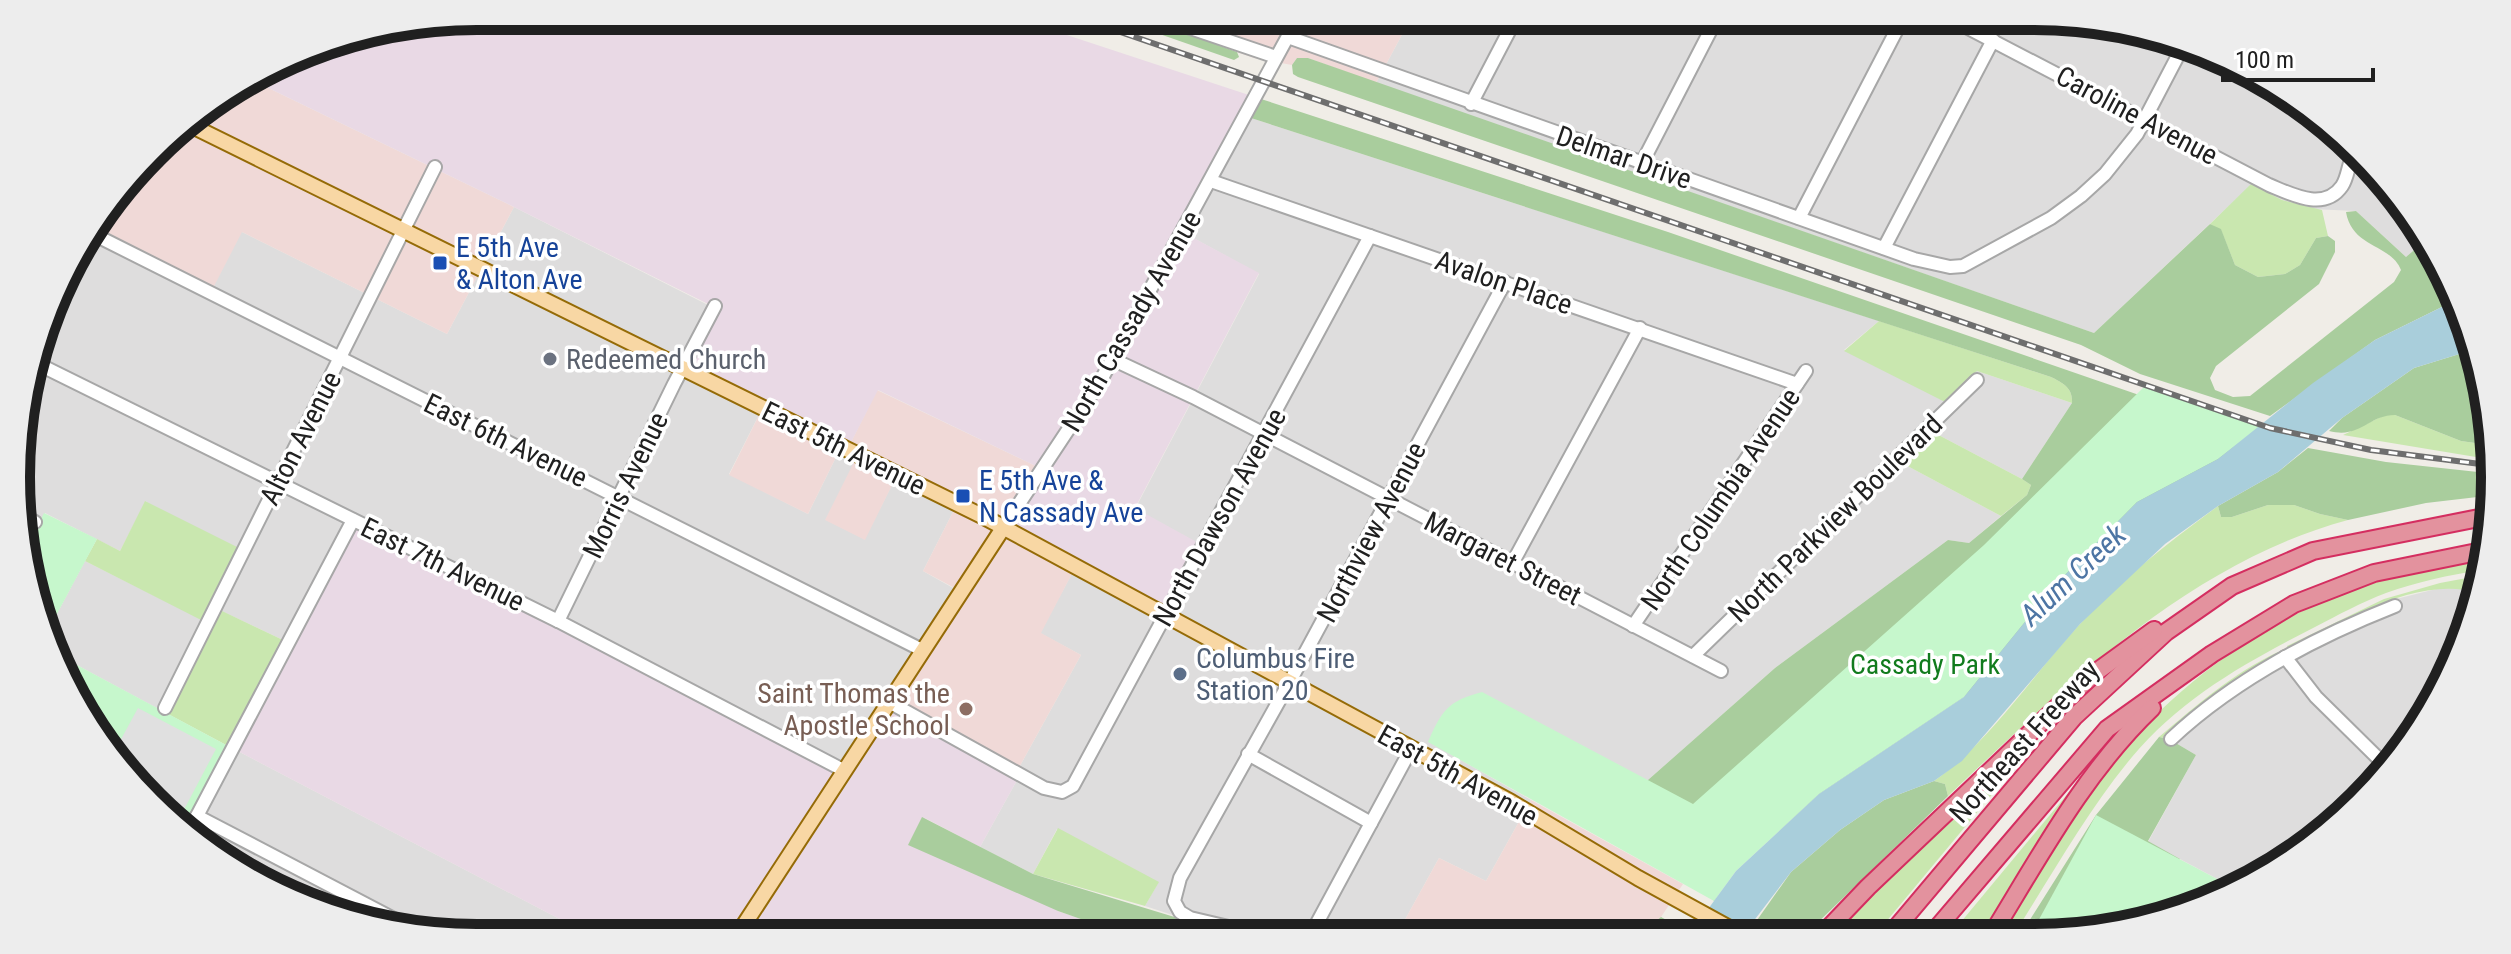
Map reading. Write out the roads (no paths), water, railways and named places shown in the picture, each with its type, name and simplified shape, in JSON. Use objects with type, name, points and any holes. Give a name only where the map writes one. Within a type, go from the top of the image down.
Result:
[{"type":"highway","name":"Northeast Freeway","points":[[1899,924],[2074,717],[2166,632],[2232,586],[2313,551],[2479,518]]},
{"type":"highway","name":"Northeast Freeway","points":[[1941,924],[2107,729],[2212,654],[2294,604],[2374,573],[2474,553]]},
{"type":"highway","points":[[1833,924],[1954,804],[2077,689],[2157,628],[2219,595]]},
{"type":"highway","points":[[1998,924],[2091,777],[2128,731],[2192,670]]},
{"type":"main road","name":"East 5th Avenue","points":[[197,128],[1003,528],[1511,802],[1722,924]]},
{"type":"main road","name":"North Cassady Avenue","points":[[745,924],[1003,528]]},
{"type":"street","points":[[1196,30],[1276,57]]},
{"type":"street","name":"North Cassady Avenue","points":[[1003,528],[1072,427],[1112,359],[1292,30]]},
{"type":"street","points":[[1471,104],[1510,30]]},
{"type":"street","points":[[1642,163],[1711,30]]},
{"type":"street","points":[[1799,218],[1897,30]]},
{"type":"street","name":"Caroline Avenue","points":[[1973,30],[2269,185],[2312,200],[2332,195],[2344,182],[2351,162]]},
{"type":"street","name":"Delmar Drive","points":[[1288,37],[1471,104],[1937,264],[1963,266],[2051,218],[2081,196],[2124,152],[2145,120]]},
{"type":"street","points":[[1884,248],[1993,40]]},
{"type":"street","points":[[2145,120],[2179,54]]},
{"type":"street","name":"Alton Avenue","points":[[165,708],[435,167]]},
{"type":"street","name":"Avalon Place","points":[[1211,181],[1797,384]]},
{"type":"street","name":"North Dawson Avenue","points":[[889,702],[1044,788],[1062,792],[1073,786],[1370,236]]},
{"type":"street","name":"East 6th Avenue","points":[[100,237],[922,650]]},
{"type":"street","name":"Northview Avenue","points":[[1216,924],[1190,918],[1180,912],[1174,901],[1180,878],[1505,282]]},
{"type":"street","name":"Morris Avenue","points":[[558,621],[715,306]]},
{"type":"street","points":[[1513,562],[1640,328]]},
{"type":"street","name":"Margaret Street","points":[[1112,359],[1264,434],[1721,671]]},
{"type":"street","name":"East 7th Avenue","points":[[44,367],[558,621],[845,771]]},
{"type":"street","name":"North Columbia Avenue","points":[[1633,626],[1806,371]]},
{"type":"street","name":"North Parkview Boulevard","points":[[1693,656],[1977,380]]},
{"type":"street","points":[[194,823],[353,520]]},
{"type":"street","points":[[2171,739],[2217,701],[2305,645],[2395,606]]},
{"type":"street","points":[[2285,657],[2316,697],[2380,760]]},
{"type":"street","points":[[1316,924],[1411,749]]},
{"type":"street","points":[[1248,754],[1371,823]]},
{"type":"street","points":[[197,816],[384,914]]},
{"type":"water","name":"Alum Creek","points":[[2446,305],[2463,353],[2414,368],[2342,418],[2278,472],[2218,506],[2165,544],[2080,624],[1962,761],[1934,781],[1884,800],[1840,830],[1791,872],[1751,924],[1697,924],[1736,871],[1819,794],[1964,697],[2055,585],[2137,502],[2218,459],[2313,383],[2375,340]]},
{"type":"railway","points":[[1115,30],[2270,428],[2371,450],[2481,464]]},
{"type":"place","name":"E 5th Ave & Alton Ave","points":[[440,263]]},
{"type":"place","name":"Redeemed Church","points":[[550,359]]},
{"type":"place","name":"E 5th Ave & N Cassady Ave","points":[[963,496]]},
{"type":"place","name":"Columbus Fire Station 20","points":[[1180,674]]},
{"type":"place","name":"Saint Thomas the Apostle School","points":[[966,709]]},
{"type":"park label","name":"Cassady Park","points":[[1925,664]]}]
